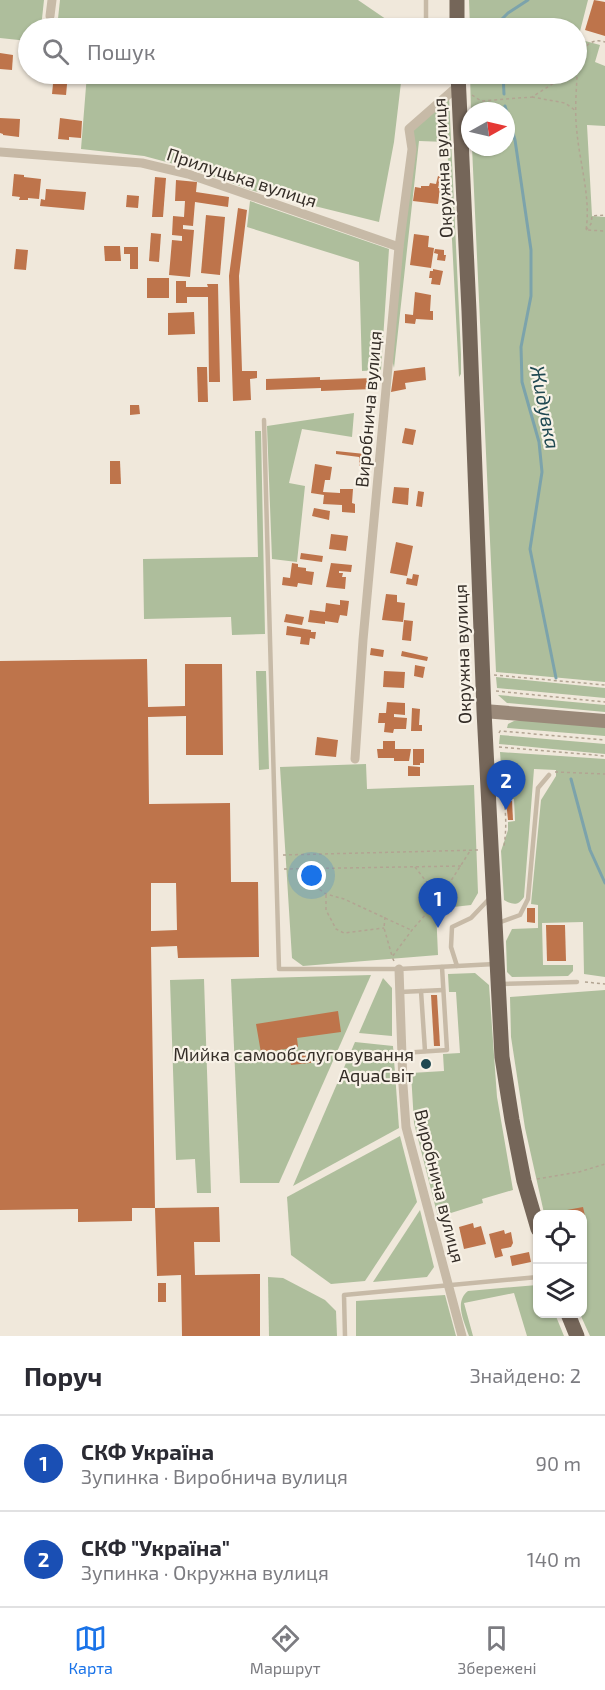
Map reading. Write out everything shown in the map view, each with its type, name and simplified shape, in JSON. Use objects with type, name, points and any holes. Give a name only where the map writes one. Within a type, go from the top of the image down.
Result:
[{"type":"main road","points":[[457,0],[457,18]]},
{"type":"main road","name":"Окружна вулиця","points":[[458,84],[484,711],[502,1057],[524,1181],[533,1214]]},
{"type":"main road","points":[[570,1318],[577,1336]]},
{"type":"street","points":[[50,15],[52,0]]},
{"type":"street","name":"Виробнича вулиця","points":[[355,759],[363,640],[399,247],[412,148],[409,129],[454,84]]},
{"type":"street","name":"Прилуцька вулиця","points":[[0,152],[142,164],[188,174],[399,247]]},
{"type":"street","points":[[484,711],[605,721]]},
{"type":"street","name":"Виробнича вулиця","points":[[399,969],[406,1127],[462,1336]]},
{"type":"lane","points":[[426,0],[426,18]]},
{"type":"lane","points":[[264,420],[279,969],[399,969],[498,964]]},
{"type":"lane","points":[[495,923],[520,915],[528,899],[538,788],[549,775]]},
{"type":"lane","points":[[457,966],[451,947],[452,927],[471,918],[494,895]]},
{"type":"lane","points":[[402,1053],[447,1050],[442,967]]},
{"type":"lane","points":[[498,985],[576,982]]},
{"type":"lane","points":[[400,992],[444,990]]},
{"type":"lane","points":[[421,991],[425,1051]]},
{"type":"lane","points":[[345,1336],[344,1295],[533,1277]]},
{"type":"path","points":[[587,45],[600,40],[605,42]]},
{"type":"path","points":[[462,84],[481,101],[532,97],[565,103],[576,112]]},
{"type":"path","points":[[532,97],[551,84]]},
{"type":"path","points":[[577,84],[577,132],[588,220],[586,230]]},
{"type":"path","points":[[586,230],[591,224],[592,216],[605,215]]},
{"type":"path","points":[[586,230],[605,231]]},
{"type":"path","points":[[494,675],[605,685]]},
{"type":"path","points":[[496,692],[605,702]]},
{"type":"path","points":[[498,734],[500,731],[605,740]]},
{"type":"path","points":[[498,747],[605,756]]},
{"type":"path","points":[[549,775],[562,771],[605,774]]},
{"type":"path","points":[[276,855],[504,850],[506,830],[500,781]]},
{"type":"path","points":[[392,957],[440,898],[470,850]]},
{"type":"path","points":[[276,869],[460,866]]},
{"type":"path","points":[[415,867],[440,898]]},
{"type":"path","points":[[306,869],[316,887],[326,894],[344,899],[412,930]]},
{"type":"path","points":[[326,894],[326,910],[336,929],[344,933],[384,928]]},
{"type":"path","points":[[385,917],[384,928],[392,957],[399,969]]},
{"type":"path","points":[[576,982],[605,984]]},
{"type":"path","points":[[524,1181],[579,1172],[605,1164]]},
{"type":"green space","points":[[0,0],[44,0],[42,18],[18,18],[18,40],[0,38]]},
{"type":"green space","points":[[60,0],[358,0],[384,18],[58,18]]},
{"type":"green space","points":[[469,0],[588,0],[583,18],[470,18]]},
{"type":"green space","points":[[587,41],[600,45],[595,62],[605,66],[605,126],[587,125],[592,216],[605,217],[605,682],[496,672],[472,156],[515,156],[515,102],[471,102],[470,84],[587,84]]},
{"type":"green space","points":[[86,84],[401,84],[394,142],[379,222],[254,191],[189,168],[144,156],[81,149]]},
{"type":"green space","points":[[449,96],[461,354],[459,377],[447,142],[419,141],[394,368],[391,355],[412,129]]},
{"type":"green space","points":[[250,201],[389,249],[381,370],[362,371],[359,262],[247,227]]},
{"type":"green space","points":[[354,413],[352,437],[302,429],[289,483],[305,486],[297,562],[272,559],[267,426]]},
{"type":"green space","points":[[255,431],[261,431],[265,634],[232,635],[231,617],[144,619],[143,559],[258,557]]},
{"type":"green space","points":[[256,671],[266,671],[269,769],[259,770]]},
{"type":"green space","points":[[496,677],[605,688],[605,698],[497,688]]},
{"type":"green space","points":[[498,695],[605,705],[605,712],[507,703]]},
{"type":"green space","points":[[514,721],[605,727],[605,736],[507,728],[508,724]]},
{"type":"green space","points":[[500,735],[605,744],[605,754],[499,744]]},
{"type":"green space","points":[[500,752],[605,759],[605,977],[584,974],[583,922],[542,923],[543,965],[573,965],[573,971],[568,976],[512,977],[507,972],[506,941],[512,929],[538,928],[538,905],[531,904],[541,800],[556,776],[556,770],[534,769],[524,897],[515,904],[510,903],[504,900],[501,851],[508,830],[508,822],[515,821],[514,799],[506,799]]},
{"type":"green space","points":[[366,764],[367,789],[474,785],[478,893],[471,905],[436,909],[438,955],[303,966],[292,958],[280,767]]},
{"type":"green space","points":[[475,973],[489,985],[497,1097],[513,1190],[482,1199],[483,1203],[438,1217],[414,1123],[411,1073],[444,1071],[443,1054],[460,1053],[456,992],[449,992],[448,974]]},
{"type":"green space","points":[[371,975],[279,1183],[240,1183],[231,979]]},
{"type":"green space","points":[[383,978],[392,988],[392,1036],[359,1033]]},
{"type":"green space","points":[[204,979],[211,1193],[197,1193],[195,1159],[176,1160],[170,980]]},
{"type":"green space","points":[[605,990],[605,1336],[590,1336],[582,1318],[587,1318],[587,1210],[543,1210],[525,1128],[511,1037],[510,997]]},
{"type":"green space","points":[[355,1042],[393,1046],[399,1128],[293,1186]]},
{"type":"green space","points":[[400,1136],[417,1202],[365,1281],[331,1284],[291,1255],[287,1197]]},
{"type":"green space","points":[[420,1210],[434,1267],[427,1277],[373,1282]]},
{"type":"green space","points":[[268,1277],[283,1278],[325,1300],[336,1311],[337,1336],[269,1336]]},
{"type":"green space","points":[[533,1285],[533,1318],[557,1318],[564,1336],[527,1336],[514,1293],[464,1303],[473,1336],[469,1336],[461,1306],[464,1295],[468,1291]]},
{"type":"green space","points":[[445,1295],[456,1336],[356,1336],[356,1301]]},
{"type":"building","points":[[594,0],[605,2],[605,36],[587,31]]},
{"type":"building","points":[[0,53],[13,55],[12,70],[0,69]]},
{"type":"building","points":[[53,84],[67,84],[66,95],[52,94]]},
{"type":"building","points":[[0,118],[20,119],[19,137],[0,133]]},
{"type":"building","points":[[60,118],[82,121],[81,138],[58,139]]},
{"type":"building","points":[[14,174],[41,179],[39,199],[19,200],[20,197],[12,196]]},
{"type":"building","points":[[438,176],[449,177],[450,203],[443,203],[442,184],[439,184],[438,188],[440,188],[438,204],[413,201],[415,187],[429,186],[430,183],[436,184]]},
{"type":"building","points":[[155,177],[166,178],[163,217],[152,217]]},
{"type":"building","points":[[176,180],[197,182],[196,192],[229,197],[228,207],[195,202],[193,226],[183,225],[183,229],[194,230],[190,277],[169,275],[172,240],[182,241],[182,236],[172,235],[173,216],[184,217],[185,201],[175,201]]},
{"type":"building","points":[[46,189],[86,192],[84,210],[40,206],[41,199],[45,200]]},
{"type":"building","points":[[127,195],[139,196],[138,208],[126,207]]},
{"type":"building","points":[[238,208],[247,210],[239,276],[242,371],[257,371],[257,378],[250,379],[251,400],[233,401],[229,276]]},
{"type":"building","points":[[206,215],[225,217],[220,275],[201,273]]},
{"type":"building","points":[[151,233],[161,234],[159,262],[149,261]]},
{"type":"building","points":[[414,234],[429,236],[428,247],[434,248],[431,268],[410,265]]},
{"type":"building","points":[[104,246],[120,246],[121,261],[105,261]]},
{"type":"building","points":[[124,247],[138,247],[138,269],[130,269],[130,254],[124,254]]},
{"type":"building","points":[[16,249],[28,250],[26,270],[14,269]]},
{"type":"building","points":[[435,249],[444,250],[445,261],[437,260],[438,254],[434,253]]},
{"type":"building","points":[[433,269],[443,271],[440,285],[431,284],[432,278],[429,278],[430,271]]},
{"type":"building","points":[[147,278],[169,278],[169,298],[147,298]]},
{"type":"building","points":[[176,281],[186,281],[186,287],[208,287],[207,284],[218,284],[220,382],[209,382],[208,297],[187,297],[187,303],[176,303]]},
{"type":"building","points":[[415,292],[431,295],[430,311],[433,311],[433,320],[416,319],[415,324],[405,323],[405,314],[413,315]]},
{"type":"building","points":[[194,312],[195,334],[168,335],[168,313]]},
{"type":"building","points":[[197,367],[207,367],[208,402],[198,402]]},
{"type":"building","points":[[425,367],[426,380],[405,383],[406,389],[391,392],[394,371]]},
{"type":"building","points":[[320,377],[320,380],[373,378],[373,389],[266,390],[266,379]]},
{"type":"building","points":[[130,405],[139,405],[140,414],[130,415]]},
{"type":"building","points":[[405,428],[416,430],[413,445],[402,443]]},
{"type":"building","points":[[336,451],[365,454],[364,467],[359,466],[359,457],[336,454]]},
{"type":"building","points":[[110,461],[120,461],[121,484],[110,484]]},
{"type":"building","points":[[315,464],[332,467],[330,480],[325,480],[323,492],[340,493],[340,489],[353,489],[352,503],[355,504],[355,513],[342,512],[342,505],[323,504],[324,495],[311,493]]},
{"type":"building","points":[[394,487],[409,488],[408,505],[392,503]]},
{"type":"building","points":[[418,491],[424,492],[422,507],[416,506]]},
{"type":"building","points":[[314,508],[330,511],[329,520],[312,516]]},
{"type":"building","points":[[331,534],[348,536],[346,551],[329,549]]},
{"type":"building","points":[[396,542],[413,546],[407,576],[390,573]]},
{"type":"building","points":[[301,553],[323,556],[322,562],[300,559]]},
{"type":"building","points":[[292,563],[306,568],[306,571],[314,572],[312,585],[298,583],[297,587],[282,585],[283,577],[290,578]]},
{"type":"building","points":[[331,563],[352,565],[351,572],[339,571],[343,573],[342,577],[346,577],[345,589],[326,587]]},
{"type":"building","points":[[413,574],[419,575],[417,586],[406,584],[407,578],[412,579]]},
{"type":"building","points":[[386,594],[397,595],[397,602],[405,603],[403,622],[382,620]]},
{"type":"building","points":[[340,600],[349,601],[347,616],[340,615],[338,623],[308,622],[310,610],[325,612],[326,603],[340,605]]},
{"type":"building","points":[[286,614],[304,617],[302,625],[284,622]]},
{"type":"building","points":[[404,620],[413,621],[411,641],[402,640]]},
{"type":"building","points":[[287,626],[316,632],[315,639],[310,638],[309,645],[300,644],[301,637],[286,635]]},
{"type":"building","points":[[371,648],[384,650],[383,657],[370,655]]},
{"type":"building","points":[[402,651],[428,657],[427,661],[401,656]]},
{"type":"building","points":[[147,659],[148,707],[185,706],[185,664],[222,664],[223,755],[186,755],[186,716],[148,717],[149,804],[230,803],[231,882],[258,882],[259,957],[178,958],[177,946],[151,947],[155,1208],[132,1208],[132,1221],[78,1222],[78,1209],[0,1210],[0,661]],"holes":[[[151,883],[176,883],[177,930],[151,931]]]},
{"type":"building","points":[[415,665],[425,667],[423,678],[414,676]]},
{"type":"building","points":[[384,671],[405,672],[404,688],[383,687]]},
{"type":"building","points":[[387,702],[405,703],[405,715],[394,714],[394,717],[407,718],[406,729],[394,729],[393,733],[384,732],[385,723],[378,723],[379,713],[386,713]]},
{"type":"building","points":[[412,708],[420,709],[419,725],[422,725],[422,731],[411,731]]},
{"type":"building","points":[[317,737],[338,740],[336,757],[315,755]]},
{"type":"building","points":[[383,741],[395,741],[395,749],[411,749],[409,761],[378,758],[377,749],[383,749]]},
{"type":"building","points":[[413,749],[424,749],[424,763],[413,765]]},
{"type":"building","points":[[408,766],[420,767],[420,776],[408,776]]},
{"type":"building","points":[[506,801],[512,801],[513,820],[508,820]]},
{"type":"building","points":[[527,908],[535,908],[535,923],[527,922]]},
{"type":"building","points":[[546,925],[565,925],[566,961],[547,961]]},
{"type":"building","points":[[431,995],[437,995],[440,1046],[434,1046]]},
{"type":"building","points":[[338,1011],[341,1032],[297,1038],[298,1047],[261,1053],[256,1024]]},
{"type":"building","points":[[318,1050],[319,1062],[291,1065],[289,1053]]},
{"type":"building","points":[[219,1207],[220,1242],[194,1242],[195,1275],[260,1274],[260,1336],[182,1336],[181,1275],[157,1276],[155,1208]]},
{"type":"building","points":[[583,1207],[584,1210],[567,1210]]},
{"type":"building","points":[[473,1223],[474,1228],[481,1226],[486,1244],[464,1249],[459,1227]]},
{"type":"building","points":[[504,1230],[505,1234],[511,1232],[513,1243],[511,1247],[501,1249],[503,1256],[495,1258],[489,1234]]},
{"type":"building","points":[[529,1252],[531,1262],[512,1266],[510,1256]]},
{"type":"building","points":[[158,1283],[166,1283],[166,1302],[158,1302]]},
{"type":"waterway","name":"Жидувка","points":[[503,18],[528,0]]},
{"type":"waterway","name":"Жидувка","points":[[504,84],[504,94]]},
{"type":"waterway","name":"Жидувка","points":[[515,140],[531,250],[531,296],[521,347],[522,382],[539,442],[542,472],[530,549],[556,678]]},
{"type":"waterway","name":"Жидувка","points":[[571,779],[590,850],[605,883]]},
{"type":"place","name":"СКФ \"Україна\"","points":[[506,810]]},
{"type":"place","name":"СКФ Україна","points":[[438,928]]},
{"type":"place","name":"Мийка самообслуговування AquaСвіт","points":[[426,1064]]}]
